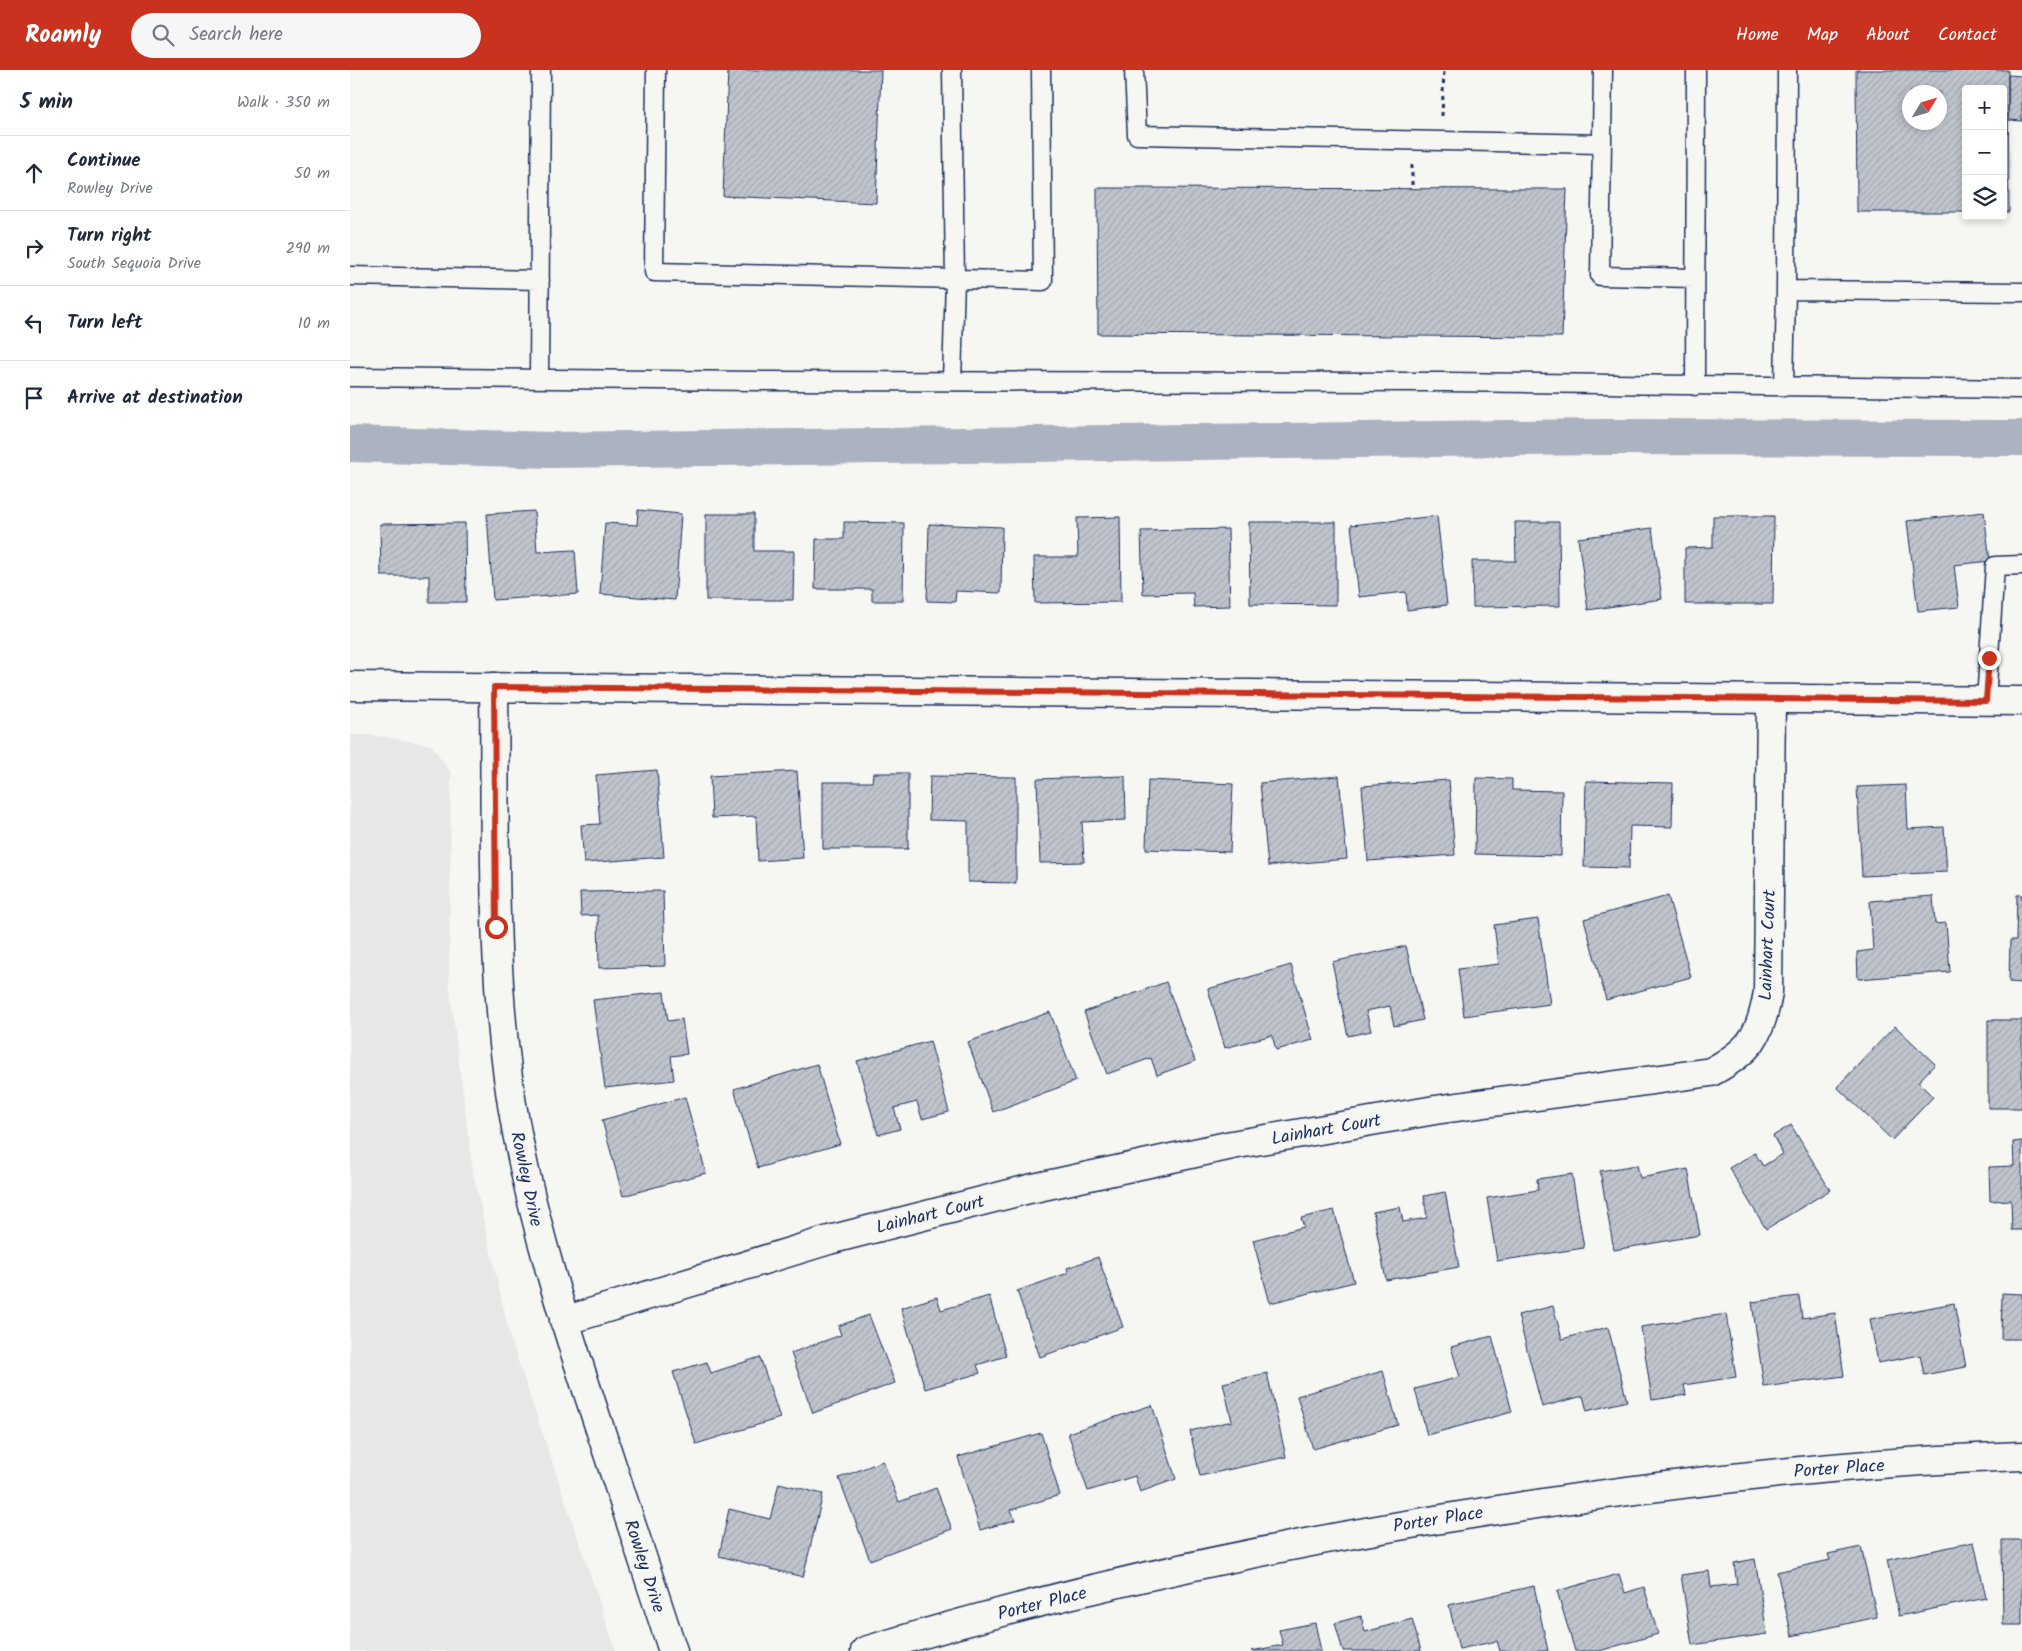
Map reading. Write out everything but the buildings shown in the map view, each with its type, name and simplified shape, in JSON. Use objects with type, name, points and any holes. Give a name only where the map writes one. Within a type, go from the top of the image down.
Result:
[{"type":"street","points":[[350,686],[2022,701]]},
{"type":"street","name":"Rowley Drive","points":[[494,687],[496,927],[502,1030],[516,1131],[538,1232],[564,1321],[674,1651]]},
{"type":"street","name":"Lainhart Court","points":[[564,1321],[829,1240],[1048,1185],[1232,1146],[1425,1112],[1711,1072],[1734,1059],[1752,1041],[1764,1018],[1768,992],[1771,699]]},
{"type":"street","name":"Porter Place","points":[[865,1651],[940,1628],[1181,1568],[1401,1524],[1622,1491],[1795,1471],[2022,1456]]},
{"type":"lane","points":[[539,379],[541,70]]},
{"type":"lane","points":[[656,70],[654,272],[1043,280],[1041,70]]},
{"type":"lane","points":[[952,70],[955,279],[952,381]]},
{"type":"lane","points":[[1134,70],[1137,135],[1602,144]]},
{"type":"lane","points":[[1603,70],[1600,276],[1696,278]]},
{"type":"lane","points":[[1695,386],[1696,70]]},
{"type":"lane","points":[[1784,387],[1787,70]]},
{"type":"lane","points":[[350,276],[540,280]]},
{"type":"lane","points":[[1786,290],[2022,292]]},
{"type":"lane","points":[[350,377],[1427,382],[2022,389]]},
{"type":"lane","points":[[1986,701],[1995,566],[2022,565]]},
{"type":"path","points":[[1441,121],[1444,70]]},
{"type":"path","points":[[1412,157],[1412,185]]},
{"type":"shaded area","points":[[350,735],[373,735],[431,745],[451,773],[449,984],[473,1173],[510,1337],[616,1651],[350,1651]]},
{"type":"waterway","points":[[350,444],[551,450],[1602,437],[2022,438]]},
{"type":"route","points":[[496,927],[494,687],[1986,701],[1989,658]]}]
